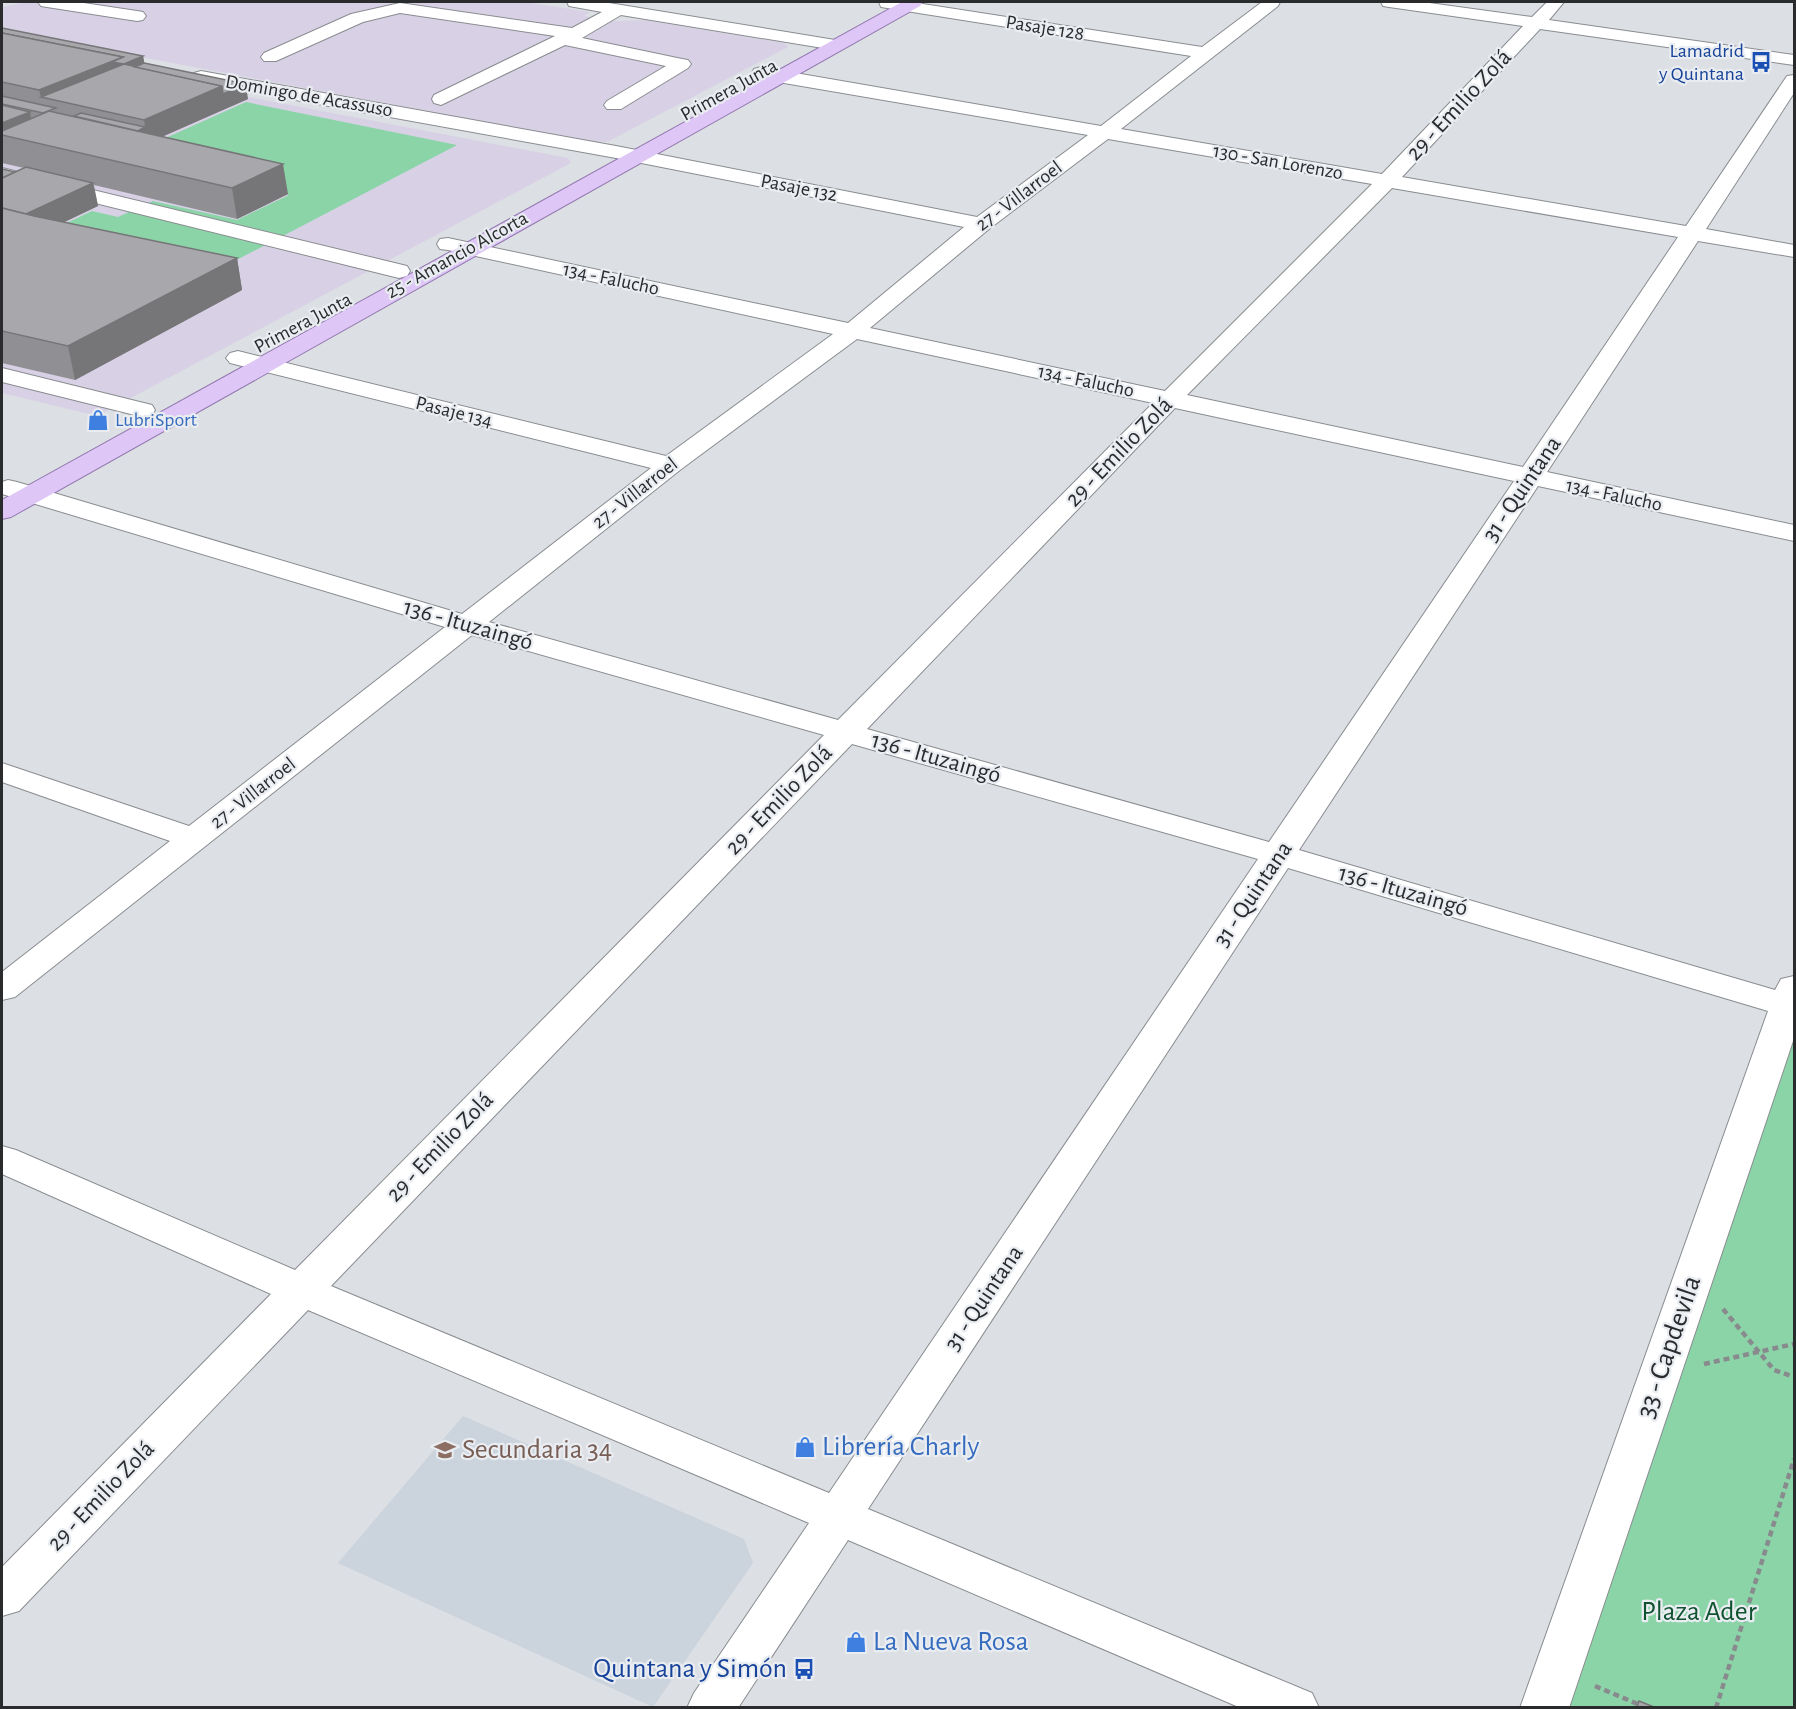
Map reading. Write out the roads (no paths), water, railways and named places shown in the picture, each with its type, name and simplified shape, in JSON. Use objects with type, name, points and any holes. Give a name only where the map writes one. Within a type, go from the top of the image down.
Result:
[{"type":"main road","points":[[626,154],[899,3]]},
{"type":"main road","name":"Primera Junta","points":[[10,497],[143,410],[399,271],[458,247],[626,154]]},
{"type":"main road","name":"25 - Amancio Alcorta","points":[[10,497],[262,364],[458,247]]},
{"type":"street","points":[[47,2],[137,16]]},
{"type":"street","points":[[575,2],[619,6],[826,44]]},
{"type":"street","name":"27 - Villarroel","points":[[2,989],[670,465],[852,331],[981,224],[1106,131],[1203,53],[1272,2]]},
{"type":"street","points":[[1389,2],[1546,12],[1794,60]]},
{"type":"street","name":"Pasaje 128","points":[[899,3],[1203,53]]},
{"type":"street","points":[[441,99],[569,37],[619,6]]},
{"type":"street","points":[[270,57],[357,18],[400,8],[569,37],[682,64],[614,105]]},
{"type":"street","name":"29 - Emilio Zolá","points":[[2,1597],[1170,399],[1386,182],[1546,12]]},
{"type":"street","name":"Domingo de Acassuso","points":[[187,74],[626,154]]},
{"type":"street","name":"130 - San Lorenzo","points":[[770,74],[1794,251]]},
{"type":"street","name":"31 - Quintana","points":[[711,1707],[1794,80]]},
{"type":"street","name":"Pasaje 132","points":[[626,154],[981,224]]},
{"type":"street","points":[[2,174],[399,271]]},
{"type":"street","name":"134 - Falucho","points":[[458,247],[1794,533]]},
{"type":"street","name":"Pasaje 134","points":[[238,358],[670,465]]},
{"type":"street","points":[[2,375],[143,410]]},
{"type":"street","name":"136 - Ituzaingó","points":[[10,497],[1792,1000]]},
{"type":"street","points":[[2,771],[194,839]]},
{"type":"street","name":"33 - Capdevila","points":[[1544,1707],[1792,1000]]},
{"type":"street","points":[[2,1159],[301,1290],[1295,1707]]},
{"type":"place","name":"Lamadrid y Quintana","points":[[1761,62]]},
{"type":"place","name":"LubriSport","points":[[98,420]]},
{"type":"place","name":"Librería Charly","points":[[805,1447]]},
{"type":"place","name":"Secundaria 34","points":[[445,1450]]},
{"type":"place","name":"La Nueva Rosa","points":[[856,1642]]},
{"type":"place","name":"Quintana y Simón","points":[[804,1669]]},
{"type":"park label","name":"Plaza Ader","points":[[1699,1612]]}]
